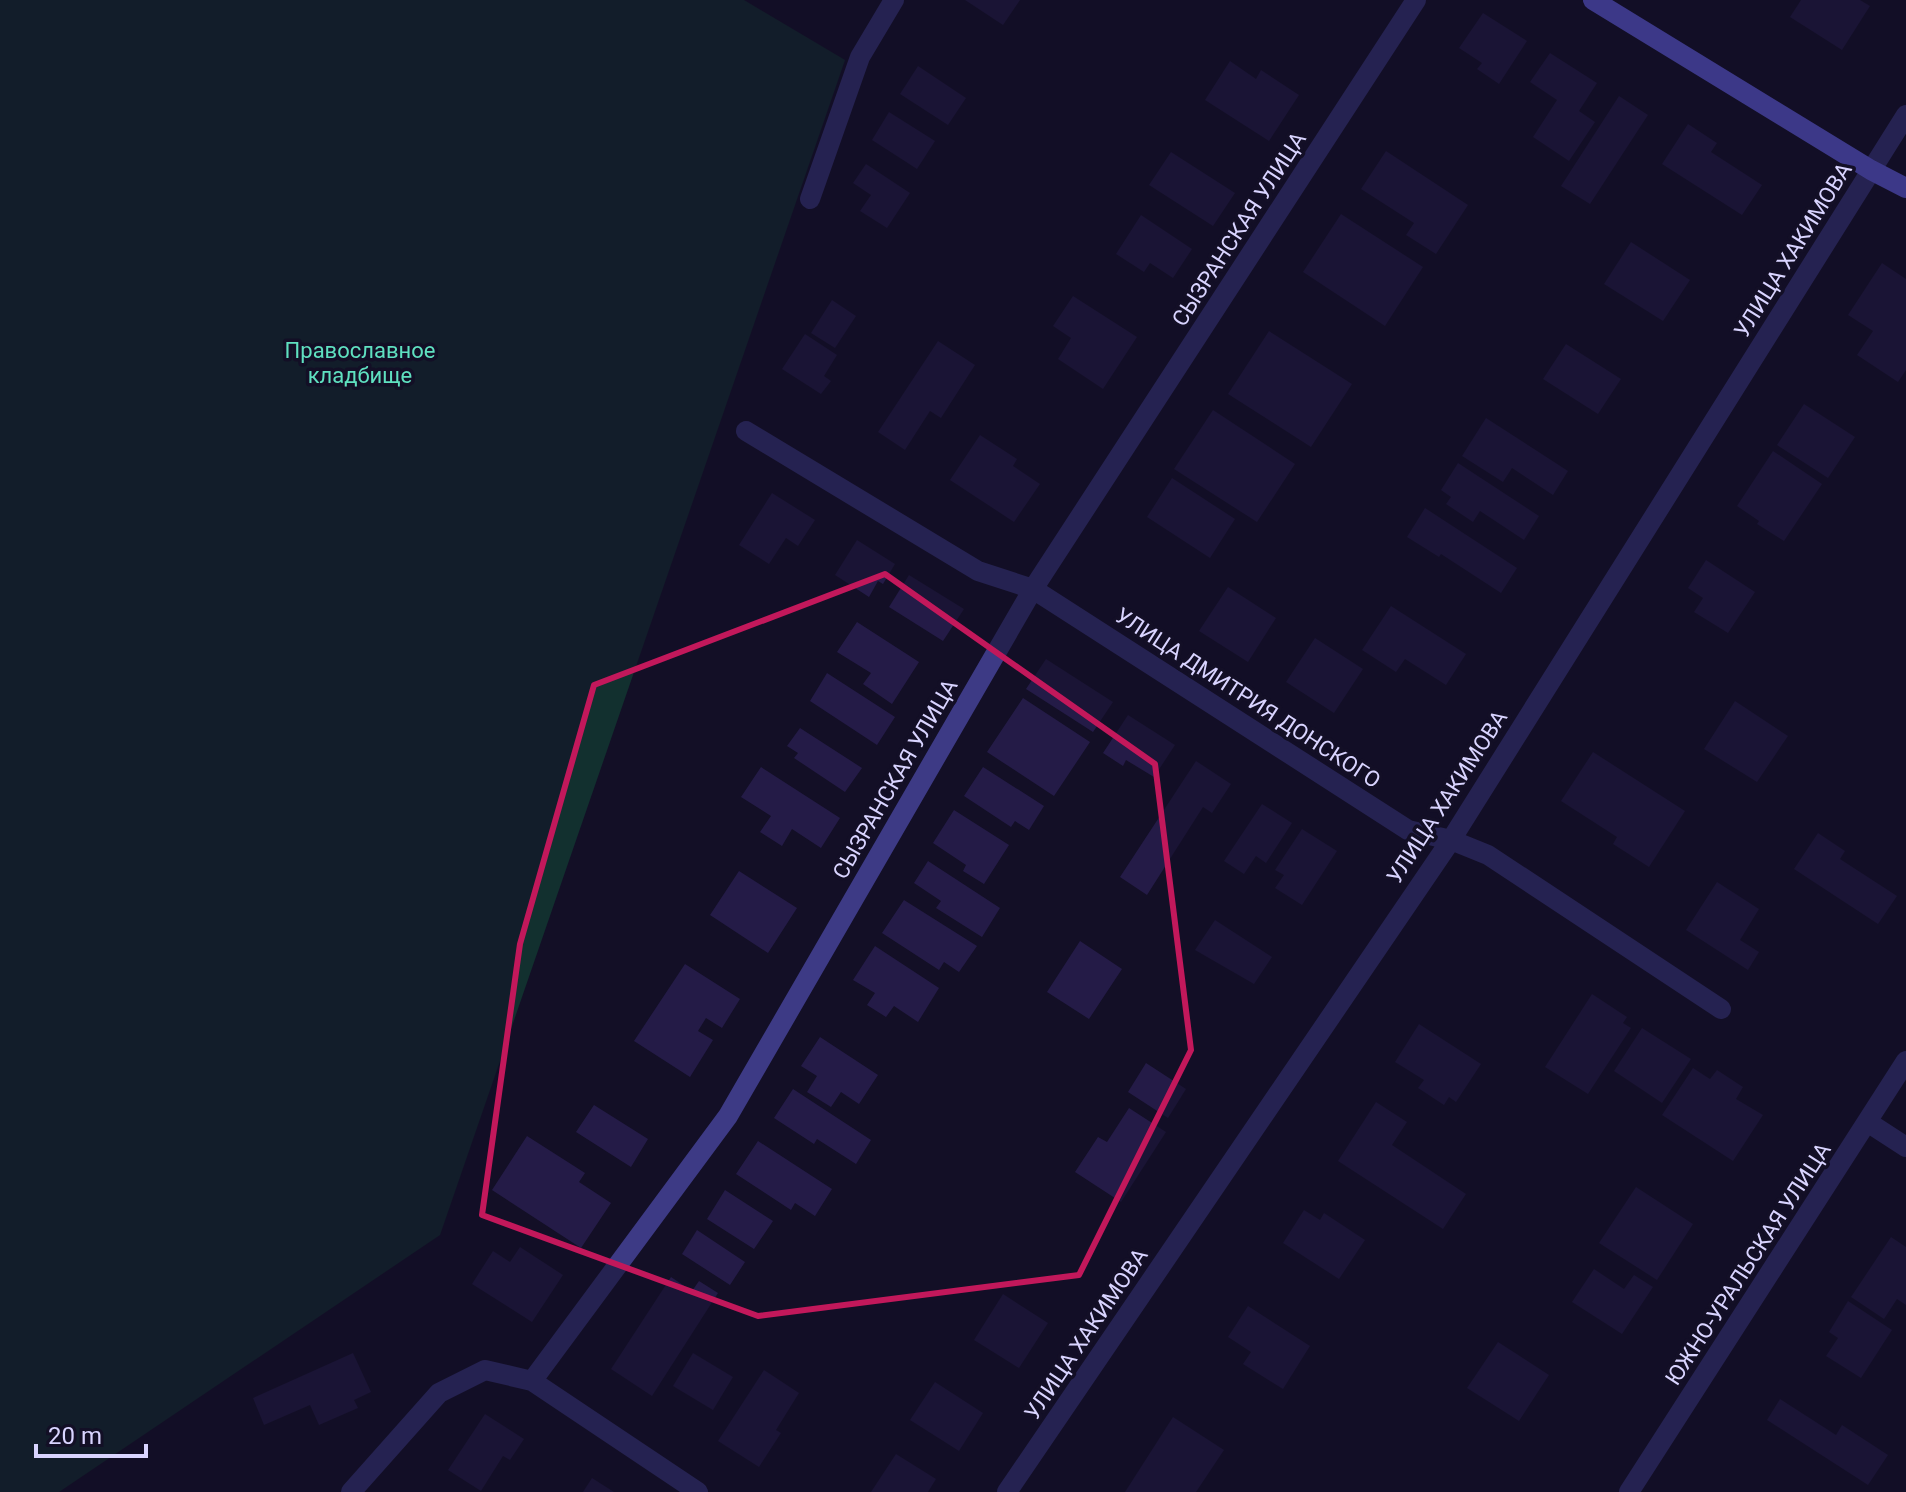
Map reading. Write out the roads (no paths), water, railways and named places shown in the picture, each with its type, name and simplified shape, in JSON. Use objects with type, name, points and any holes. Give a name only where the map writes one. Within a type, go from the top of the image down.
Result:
[{"type":"street","points":[[810,199],[860,57],[894,0]]},
{"type":"street","name":"СЫЗРАНСКАЯ УЛИЦА","points":[[532,1381],[728,1116],[1033,589],[1416,0]]},
{"type":"street","points":[[1593,0],[1871,170],[1906,188]]},
{"type":"street","name":"УЛИЦА ХАКИМОВА","points":[[1014,1490],[1451,840],[1906,115]]},
{"type":"street","name":"УЛИЦА ДМИТРИЯ ДОНСКОГО","points":[[746,431],[978,571],[1033,589],[1408,830],[1451,840],[1488,855],[1721,1009]]},
{"type":"street","name":"ЮЖНО-УРАЛЬСКАЯ УЛИЦА","points":[[1629,1492],[1906,1061]]},
{"type":"street","points":[[1869,1123],[1906,1147]]},
{"type":"street","points":[[351,1492],[439,1393],[485,1370],[532,1381],[698,1492]]},
{"type":"park label","name":"Православное кладбище","points":[[360,362]]}]
